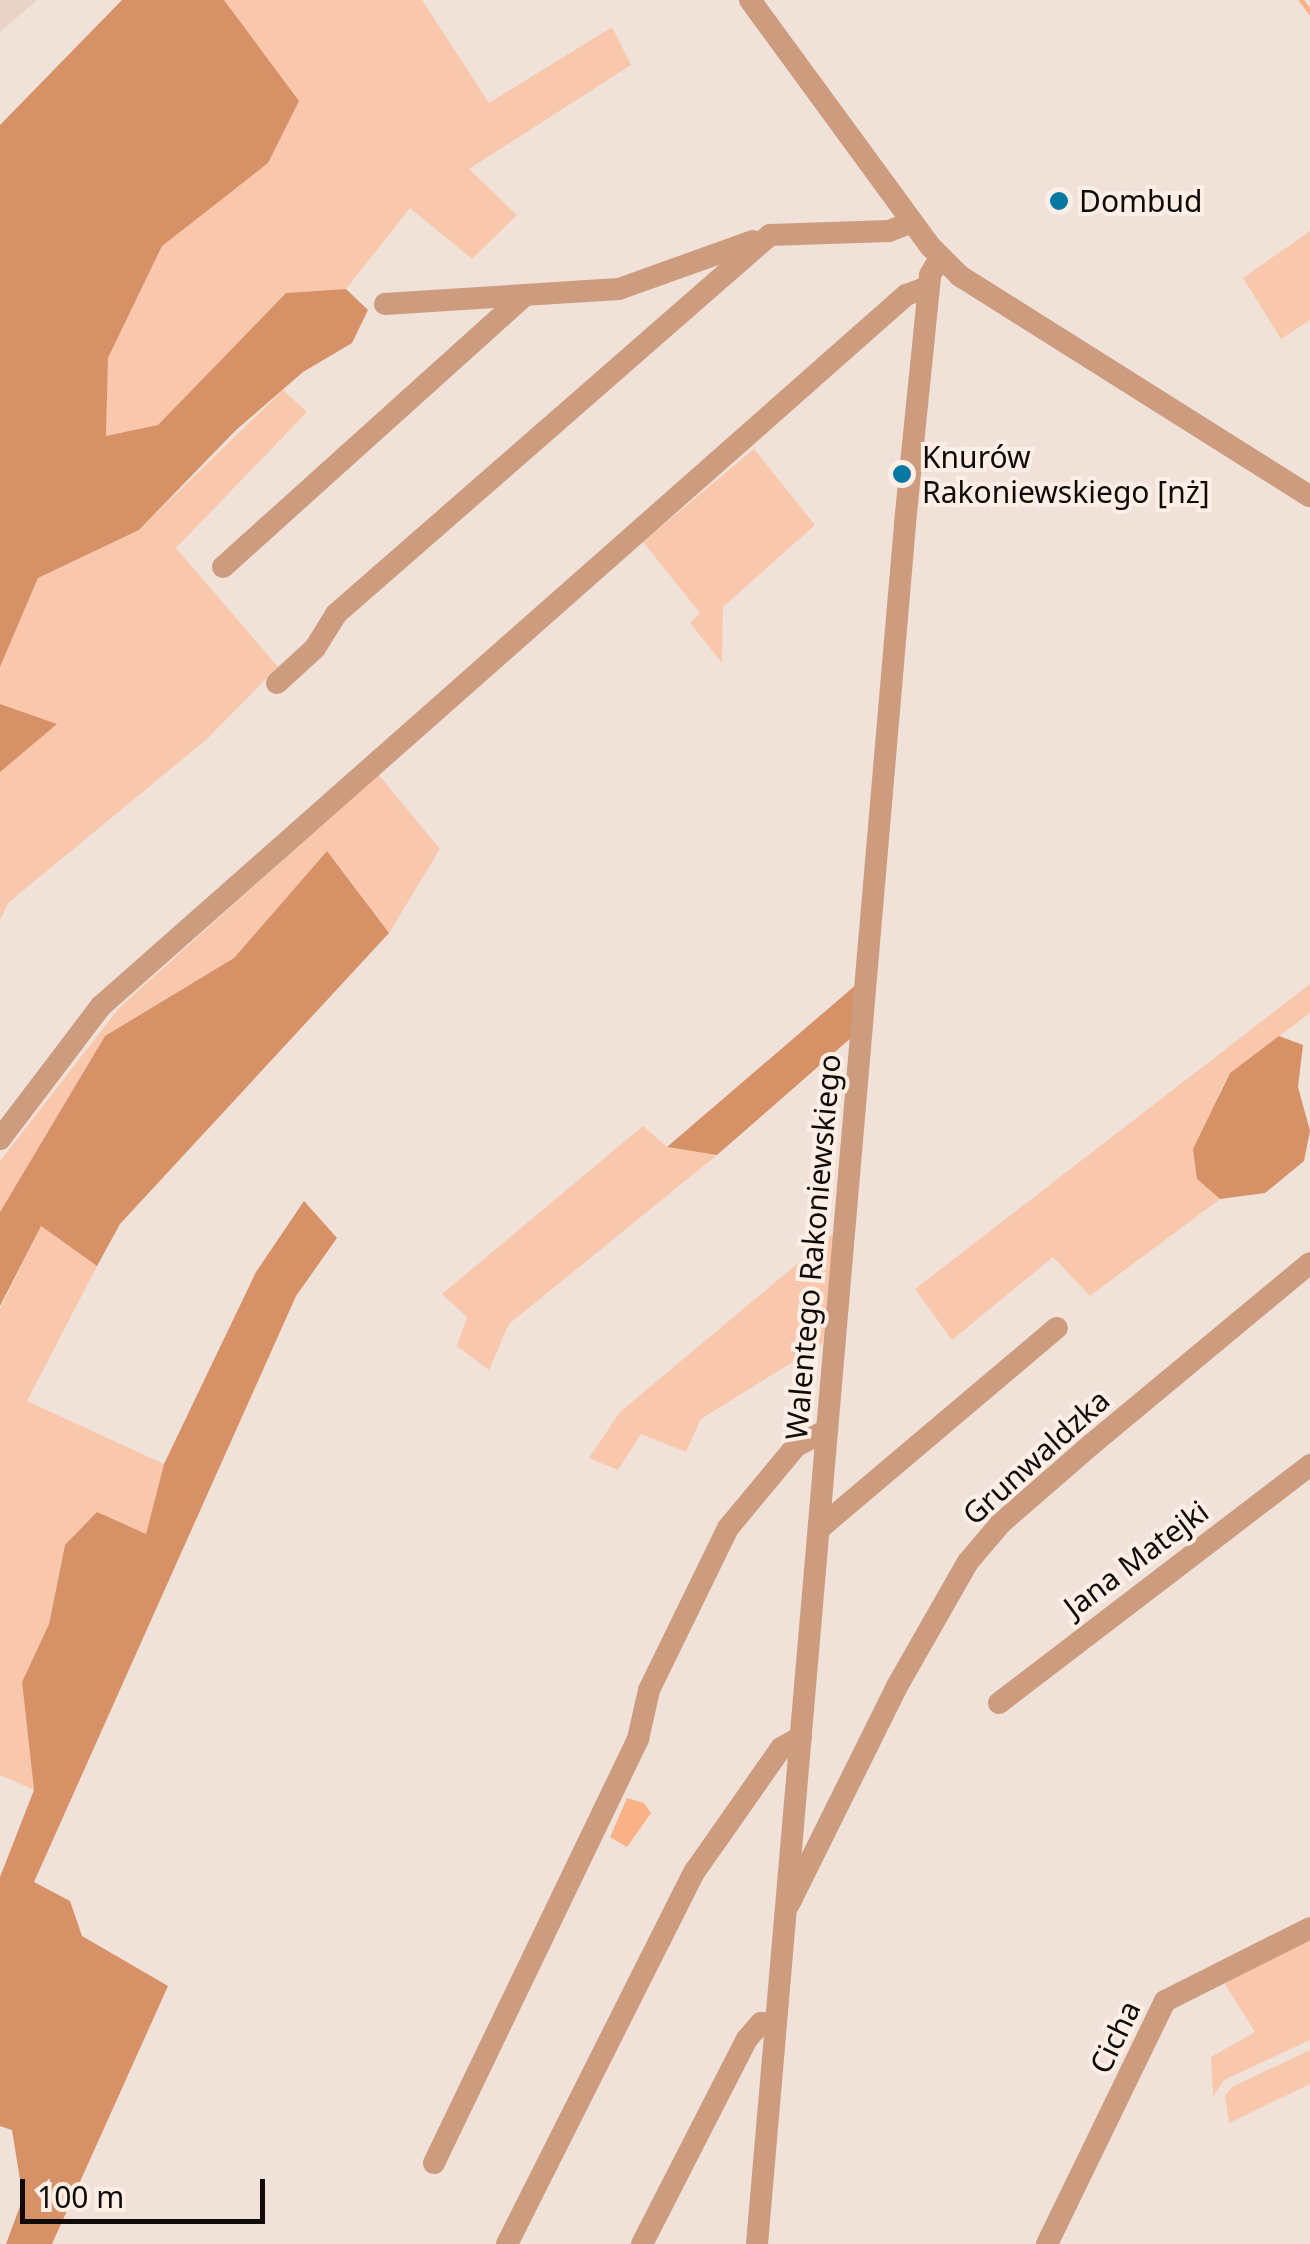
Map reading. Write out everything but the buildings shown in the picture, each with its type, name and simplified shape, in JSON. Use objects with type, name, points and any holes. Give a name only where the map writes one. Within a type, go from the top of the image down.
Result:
[{"type":"street","points":[[750,0],[940,258],[982,292],[1310,496]]},
{"type":"street","points":[[385,304],[619,289],[770,234],[889,231],[912,222]]},
{"type":"street","points":[[277,683],[315,648],[336,614],[770,234]]},
{"type":"street","name":"Walentego Rakoniewskiego","points":[[757,2244],[928,286],[940,258]]},
{"type":"street","points":[[0,1139],[102,1006],[906,296],[928,286]]},
{"type":"street","points":[[223,567],[524,296]]},
{"type":"street","name":"Grunwaldzka","points":[[786,1910],[896,1688],[968,1562],[1092,1444],[1310,1263]]},
{"type":"street","points":[[820,1528],[1057,1328]]},
{"type":"street","points":[[434,2163],[638,1739],[649,1690],[728,1528],[796,1446],[827,1430]]},
{"type":"street","name":"Jana Matejki","points":[[999,1703],[1310,1465]]},
{"type":"street","points":[[506,2244],[695,1872],[782,1748],[800,1736]]},
{"type":"street","name":"Cicha","points":[[1047,2244],[1165,2001],[1310,1928]]},
{"type":"street","points":[[642,2244],[747,2039],[761,2023],[776,2023]]},
{"type":"shaded area","points":[[0,0],[37,0],[0,32]]},
{"type":"shaded area","points":[[122,0],[224,0],[299,101],[268,163],[162,246],[108,358],[106,436],[158,425],[286,293],[346,289],[368,310],[352,343],[303,372],[235,431],[139,530],[38,578],[0,667],[0,125]]},
{"type":"shaded area","points":[[224,0],[422,0],[489,103],[612,27],[631,65],[469,169],[517,215],[472,259],[410,208],[346,289],[286,293],[158,426],[106,437],[108,358],[162,246],[299,102]]},
{"type":"shaded area","points":[[1310,231],[1310,320],[1281,339],[1243,278]]},
{"type":"shaded area","points":[[283,390],[307,412],[176,548],[278,667],[207,739],[8,903],[0,920],[0,769],[56,725],[0,704],[0,667],[38,578],[139,530]]},
{"type":"shaded area","points":[[754,449],[815,525],[723,607],[722,663],[690,623],[700,613],[643,542]]},
{"type":"shaded area","points":[[0,704],[57,724],[0,772]]},
{"type":"shaded area","points":[[378,774],[440,849],[389,933],[327,851],[234,958],[105,1036],[0,1212],[0,1161],[119,1008]]},
{"type":"shaded area","points":[[327,851],[389,933],[120,1224],[97,1266],[41,1226],[0,1306],[0,1212],[105,1036],[234,958]]},
{"type":"shaded area","points":[[857,984],[852,1037],[717,1155],[667,1147]]},
{"type":"shaded area","points":[[1310,984],[1310,1013],[1230,1073],[1220,1091],[1197,1179],[1220,1199],[1090,1296],[1053,1257],[952,1340],[915,1289]]},
{"type":"shaded area","points":[[1279,1036],[1303,1045],[1298,1087],[1310,1131],[1304,1161],[1265,1193],[1220,1199],[1197,1179],[1193,1149],[1230,1073]]},
{"type":"shaded area","points":[[643,1126],[667,1147],[717,1155],[509,1324],[489,1370],[457,1346],[467,1317],[442,1294]]},
{"type":"shaded area","points":[[304,1201],[337,1238],[296,1296],[34,1882],[70,1901],[82,1936],[168,1986],[52,2244],[6,2244],[23,2198],[12,2130],[0,2126],[0,1877],[34,1790],[22,1682],[49,1624],[65,1545],[97,1512],[146,1534],[164,1464],[256,1272]]},
{"type":"shaded area","points":[[41,1225],[97,1266],[27,1401],[164,1464],[146,1535],[65,1545],[49,1624],[22,1682],[34,1790],[0,1775],[0,1309]]},
{"type":"shaded area","points":[[834,1233],[823,1343],[701,1419],[686,1452],[641,1434],[618,1470],[589,1458],[620,1412]]},
{"type":"shaded area","points":[[627,1798],[644,1803],[651,1813],[627,1847],[610,1837]]},
{"type":"shaded area","points":[[1310,1932],[1310,2040],[1224,2080],[1213,2097],[1211,2057],[1255,2032],[1221,1978]]},
{"type":"shaded area","points":[[1310,2050],[1310,2084],[1229,2123],[1225,2096],[1232,2087]]},
{"type":"waterway","points":[[1301,0],[1310,12]]},
{"type":"place","name":"Dombud","points":[[1059,201]]},
{"type":"place","name":"Knurów Rakoniewskiego [nż]","points":[[902,474]]}]
